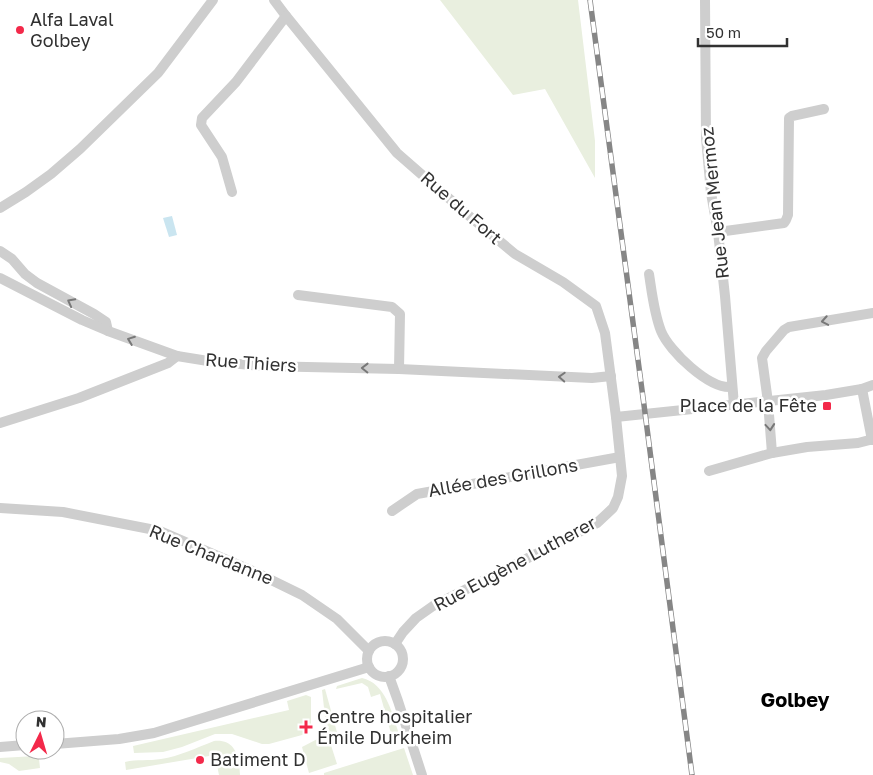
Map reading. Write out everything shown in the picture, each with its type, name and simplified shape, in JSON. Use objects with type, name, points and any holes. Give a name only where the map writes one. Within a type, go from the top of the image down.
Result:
[{"type":"street","points":[[0,208],[52,174],[158,73],[213,0]]},
{"type":"street","name":"Rue du Fort","points":[[274,0],[398,153],[515,254],[563,282],[596,306],[605,333],[616,418]]},
{"type":"street","name":"Rue Jean Mermoz","points":[[705,0],[706,138],[711,193],[718,232],[725,296],[734,405]]},
{"type":"street","points":[[232,192],[222,157],[201,124],[202,118],[236,82],[286,16]]},
{"type":"street","points":[[718,232],[784,223],[788,215],[789,118],[824,109]]},
{"type":"street","name":"Rue Thiers","points":[[0,251],[12,259],[25,274],[37,283],[106,322],[108,331]]},
{"type":"street","points":[[649,274],[662,333],[672,348],[695,371],[714,384],[732,387]]},
{"type":"street","name":"Rue Thiers","points":[[0,278],[82,320],[108,331],[177,356],[208,361],[260,366],[399,369],[592,378],[611,376]]},
{"type":"street","points":[[298,295],[392,307],[400,314],[399,369]]},
{"type":"street","points":[[772,453],[762,358],[766,351],[784,330],[789,327],[873,313]]},
{"type":"street","points":[[0,424],[88,394],[168,363],[177,356]]},
{"type":"street","points":[[616,418],[826,395],[862,389],[873,385]]},
{"type":"street","points":[[708,471],[772,453],[872,440],[862,389]]},
{"type":"street","name":"Rue Eugène Lutherer","points":[[395,644],[416,618],[433,606],[596,523],[613,508],[618,496],[622,476],[616,418]]},
{"type":"street","name":"Allée des Grillons","points":[[392,511],[417,494],[620,457]]},
{"type":"street","name":"Rue Chardanne","points":[[0,508],[63,512],[160,531],[257,573],[302,595],[336,619],[369,651]]},
{"type":"street","points":[[383,641],[395,644],[402,653],[402,665],[394,674],[389,676],[378,675],[370,667],[367,659],[369,651],[373,646],[383,641]]},
{"type":"street","points":[[65,743],[119,739],[154,733],[370,667]]},
{"type":"street","points":[[389,676],[422,775]]},
{"type":"street","points":[[0,747],[15,746]]},
{"type":"green space","points":[[440,0],[578,0],[595,141],[595,178],[545,89],[513,95]]},
{"type":"green space","points":[[362,678],[370,681],[382,692],[393,715],[398,731],[396,735],[392,737],[380,694],[371,697],[368,687],[362,683],[336,689],[337,686]]},
{"type":"green space","points":[[325,689],[338,736],[329,739],[337,764],[309,773],[302,747],[327,734],[322,690]]},
{"type":"green space","points":[[306,695],[311,697],[311,727],[307,733],[302,735],[269,744],[262,744],[232,734],[215,734],[163,752],[134,753],[133,746],[289,710],[287,701]]},
{"type":"green space","points":[[214,741],[221,741],[232,746],[239,762],[240,775],[219,775],[215,755],[126,770],[125,762],[168,758]]},
{"type":"green space","points":[[404,748],[413,775],[324,775],[324,773]]},
{"type":"green space","points":[[15,757],[15,760],[39,760],[40,768],[19,771],[9,764],[0,762],[0,758]]},
{"type":"water","points":[[172,216],[177,235],[169,237],[163,218]]},
{"type":"railway","points":[[590,0],[692,775]]},
{"type":"place","name":"Alfa Laval Golbey","points":[[20,30]]},
{"type":"place","name":"Place de la Fête","points":[[827,406]]},
{"type":"place","name":"Centre hospitalier Émile Durkheim","points":[[306,727]]},
{"type":"place","name":"Batiment D","points":[[200,760]]},
{"type":"district","name":"Golbey","points":[[795,700]]}]
